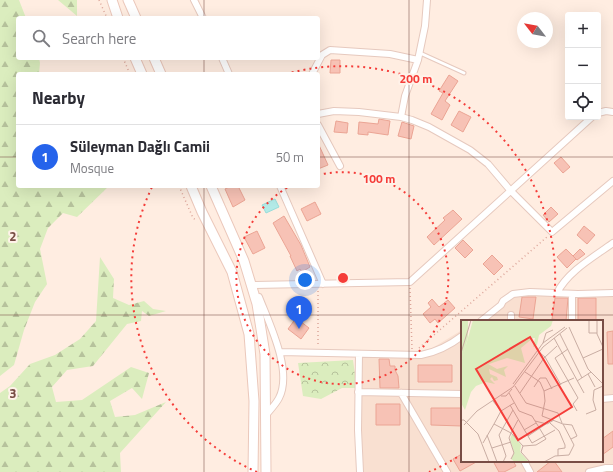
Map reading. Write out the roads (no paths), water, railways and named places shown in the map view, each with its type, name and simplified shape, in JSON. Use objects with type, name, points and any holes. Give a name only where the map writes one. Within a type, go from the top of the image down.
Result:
[{"type":"main road","points":[[112,0],[117,16]]},
{"type":"main road","points":[[131,1],[135,16]]},
{"type":"main road","points":[[136,60],[141,72]]},
{"type":"main road","points":[[155,60],[160,72]]},
{"type":"main road","points":[[192,188],[232,272],[249,334],[254,401],[253,472]]},
{"type":"main road","points":[[212,188],[244,261],[257,304],[265,354],[266,472]]},
{"type":"street","points":[[194,0],[202,16]]},
{"type":"street","points":[[401,117],[405,96],[420,53],[425,26],[427,0]]},
{"type":"street","points":[[320,59],[322,55],[330,50],[390,54],[418,60]]},
{"type":"street","points":[[223,60],[228,72]]},
{"type":"street","points":[[313,72],[319,60]]},
{"type":"street","points":[[320,114],[359,112],[401,117],[429,126],[470,150],[488,164],[510,190],[552,232],[613,181]]},
{"type":"street","points":[[601,112],[613,112]]},
{"type":"street","points":[[254,285],[410,282],[589,120]]},
{"type":"street","points":[[320,129],[340,166]]},
{"type":"street","points":[[281,188],[320,284]]},
{"type":"street","points":[[557,293],[572,274],[613,243]]},
{"type":"street","points":[[244,261],[280,352],[284,384],[279,399],[266,415]]},
{"type":"street","points":[[482,320],[501,305],[503,301],[514,294],[530,292],[572,294],[613,293]]},
{"type":"street","points":[[572,294],[572,320]]},
{"type":"street","points":[[280,352],[412,355],[432,353],[443,349],[461,337]]},
{"type":"street","points":[[359,354],[358,430],[360,472]]},
{"type":"street","points":[[358,392],[461,394]]},
{"type":"street","points":[[401,393],[447,472]]},
{"type":"street","points":[[603,399],[613,398]]},
{"type":"street","points":[[525,462],[530,472]]},
{"type":"street","points":[[588,472],[613,468]]},
{"type":"lane","points":[[420,53],[464,73]]},
{"type":"water","points":[[275,199],[279,207],[266,213],[262,205]]},
{"type":"place","name":"Süleyman Dağlı Camii","points":[[299,329]]}]
